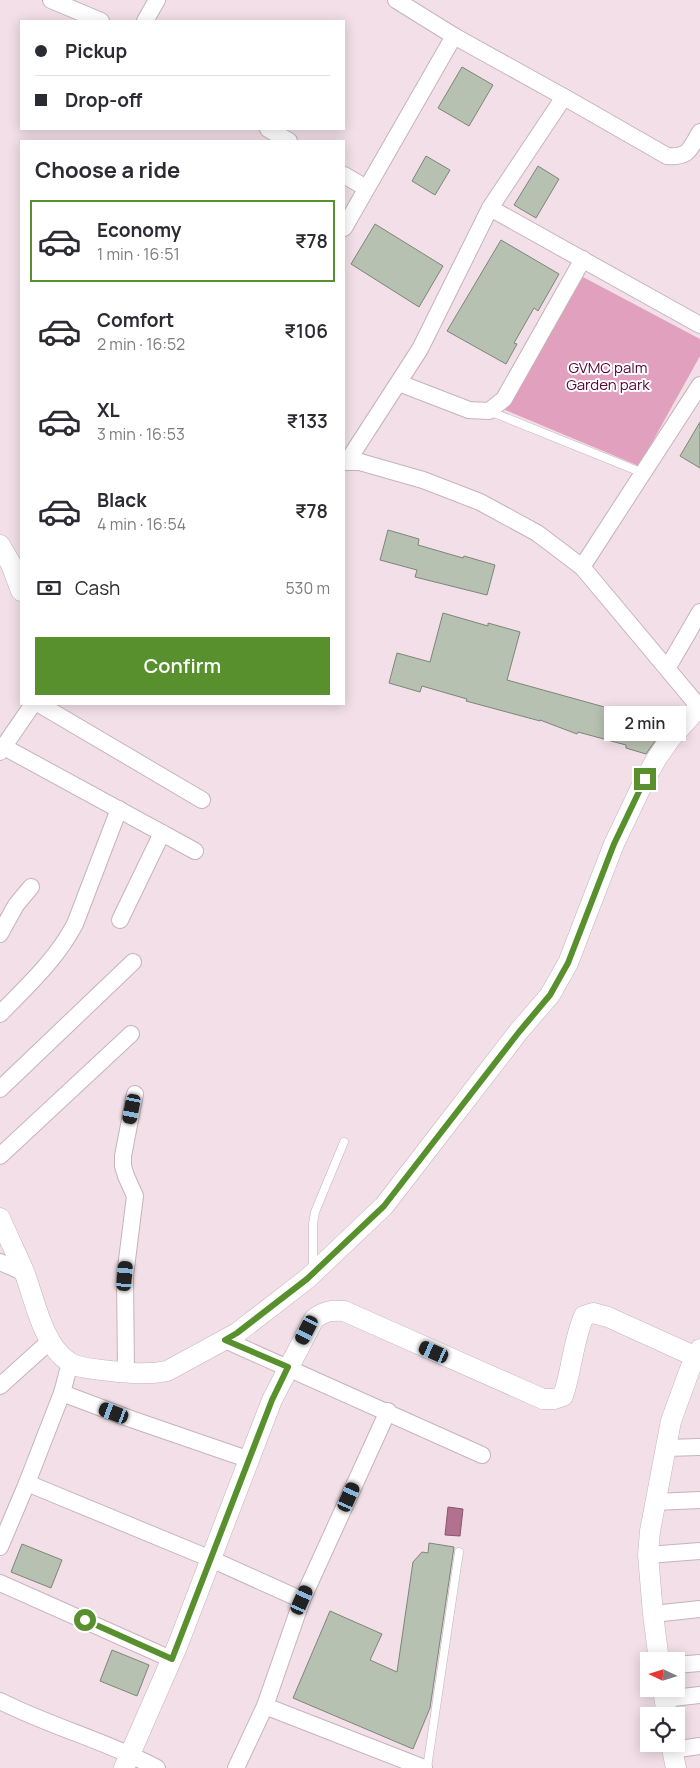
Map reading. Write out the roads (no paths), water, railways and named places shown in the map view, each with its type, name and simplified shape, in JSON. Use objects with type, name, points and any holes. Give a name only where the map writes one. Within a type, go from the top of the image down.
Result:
[{"type":"street","points":[[51,0],[99,20]]},
{"type":"street","points":[[146,20],[157,0]]},
{"type":"street","points":[[396,0],[416,5],[454,36],[667,156],[679,158],[689,152],[700,132]]},
{"type":"street","points":[[345,226],[454,36]]},
{"type":"street","points":[[345,462],[420,349],[490,208],[564,97]]},
{"type":"street","points":[[270,130],[287,140]]},
{"type":"street","points":[[345,176],[366,188]]},
{"type":"street","points":[[490,208],[583,258],[700,325]]},
{"type":"street","points":[[399,383],[469,410],[489,411],[504,399],[583,258]]},
{"type":"street","points":[[582,567],[700,385]]},
{"type":"street","points":[[0,1218],[24,1273],[50,1341],[70,1363],[126,1373],[157,1373],[167,1371],[237,1333],[313,1274],[384,1206],[550,995],[568,963],[614,844],[645,779],[656,758],[671,738],[700,707],[582,567],[537,533],[480,502],[424,480],[360,462],[345,462]]},
{"type":"street","points":[[0,545],[11,564],[20,588]]},
{"type":"street","points":[[668,667],[700,612]]},
{"type":"street","points":[[32,705],[2,750],[119,809],[194,852]]},
{"type":"street","points":[[41,705],[202,800]]},
{"type":"street","points":[[0,1014],[56,955],[67,939],[75,924],[119,809]]},
{"type":"street","points":[[120,920],[162,833]]},
{"type":"street","points":[[0,934],[16,905],[31,887]]},
{"type":"street","points":[[0,1089],[133,962]]},
{"type":"street","points":[[0,1156],[131,1034]]},
{"type":"street","points":[[126,1373],[125,1276],[135,1196],[126,1176],[123,1156],[135,1094]]},
{"type":"street","points":[[0,1262],[24,1273]]},
{"type":"street","points":[[127,1761],[172,1659],[272,1400],[314,1319],[323,1312],[344,1311],[543,1398],[554,1399],[563,1396],[569,1378],[580,1326],[584,1316],[593,1313],[608,1317],[698,1353],[693,1379],[671,1421],[650,1531],[648,1554],[658,1652]]},
{"type":"street","points":[[225,1340],[482,1454]]},
{"type":"street","points":[[0,1386],[50,1341]]},
{"type":"street","points":[[0,1547],[62,1393],[70,1363]]},
{"type":"street","points":[[62,1393],[141,1423],[250,1460]]},
{"type":"street","points":[[236,1768],[265,1706],[302,1600],[388,1412]]},
{"type":"street","points":[[665,1448],[700,1447]]},
{"type":"street","points":[[27,1483],[211,1559],[302,1600]]},
{"type":"street","points":[[655,1502],[700,1500]]},
{"type":"street","points":[[648,1554],[700,1551]]},
{"type":"street","points":[[0,1583],[172,1659]]},
{"type":"street","points":[[653,1614],[700,1609]]},
{"type":"street","points":[[685,1664],[700,1663]]},
{"type":"street","points":[[665,1701],[700,1695]]},
{"type":"street","points":[[0,1701],[127,1761],[157,1768]]},
{"type":"street","points":[[265,1706],[426,1768]]},
{"type":"street","points":[[673,1754],[700,1746]]},
{"type":"lane","points":[[489,411],[643,473]]},
{"type":"lane","points":[[313,1274],[313,1224],[315,1212],[344,1142]]},
{"type":"lane","points":[[426,1768],[459,1552]]},
{"type":"park label","name":"GVMC palm Garden park","points":[[608,376]]}]
